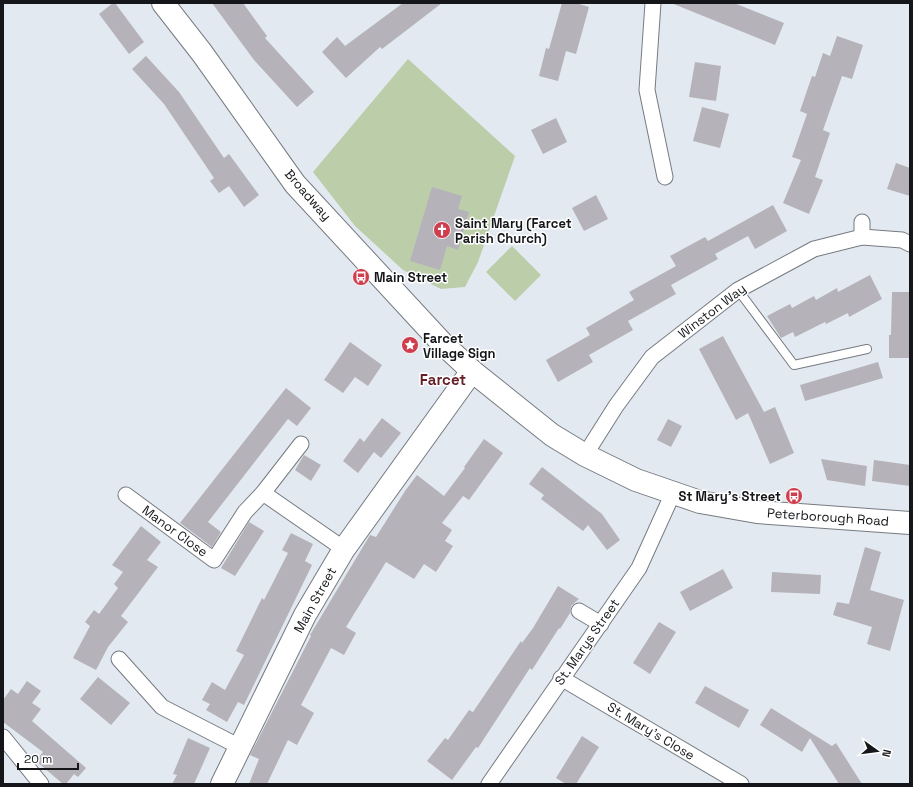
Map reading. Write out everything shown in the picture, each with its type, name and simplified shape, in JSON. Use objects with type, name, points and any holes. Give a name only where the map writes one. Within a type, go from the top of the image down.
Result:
[{"type":"main road","name":"Broadway","points":[[163,3],[202,53],[295,184],[442,343],[472,371]]},
{"type":"main road","name":"Peterborough Road","points":[[472,371],[552,435],[585,455],[636,480],[673,493],[700,502],[757,512],[910,523]]},
{"type":"main road","name":"Main Street","points":[[222,784],[305,615],[344,549],[472,371]]},
{"type":"street","points":[[653,3],[647,90],[665,177]]},
{"type":"street","name":"Winston Way","points":[[585,455],[616,406],[652,357],[738,290],[814,249],[862,230],[902,240],[910,244]]},
{"type":"street","name":"Manor Close","points":[[126,495],[214,560],[245,512],[263,493],[301,444]]},
{"type":"street","points":[[263,493],[344,549]]},
{"type":"street","name":"St. Marys Street","points":[[489,784],[561,678],[601,624],[639,568],[673,493]]},
{"type":"street","points":[[579,611],[601,624]]},
{"type":"street","points":[[119,659],[162,707],[240,747]]},
{"type":"street","name":"St. Mary's Close","points":[[561,678],[741,784]]},
{"type":"street","points":[[3,737],[42,784]]},
{"type":"lane","points":[[738,290],[794,365],[867,349]]},
{"type":"green space","points":[[408,59],[515,156],[478,262],[465,287],[441,289],[403,270],[355,226],[313,172]]},
{"type":"green space","points":[[512,246],[541,275],[515,301],[486,272]]},
{"type":"building","points":[[115,3],[144,42],[129,54],[99,14]]},
{"type":"building","points":[[212,3],[243,3],[267,36],[265,38],[314,92],[297,107],[254,60]]},
{"type":"building","points":[[403,3],[442,3],[382,49],[380,47],[346,78],[322,52],[337,37],[345,46]]},
{"type":"building","points":[[562,3],[576,3],[589,7],[576,54],[566,51],[558,81],[539,76],[546,48],[549,49]]},
{"type":"building","points":[[671,3],[734,3],[784,23],[775,45]]},
{"type":"building","points":[[837,36],[863,45],[852,79],[842,76],[823,130],[830,133],[815,177],[823,180],[809,214],[783,203],[801,160],[792,157],[807,114],[800,111],[812,76],[815,77],[823,53],[830,56]]},
{"type":"building","points":[[146,56],[179,92],[224,158],[229,154],[259,195],[244,207],[229,186],[219,193],[210,181],[214,178],[164,104],[132,69]]},
{"type":"building","points":[[695,62],[721,66],[716,101],[689,97]]},
{"type":"building","points":[[702,107],[729,114],[720,148],[693,141]]},
{"type":"building","points":[[556,118],[567,142],[543,154],[531,130]]},
{"type":"building","points":[[896,163],[910,168],[910,196],[887,189]]},
{"type":"building","name":"Saint Mary (Farcet Parish Church)","points":[[432,187],[462,196],[458,209],[469,212],[458,250],[447,246],[440,270],[410,261]]},
{"type":"building","points":[[596,195],[608,219],[584,231],[572,208]]},
{"type":"building","points":[[773,205],[787,231],[755,249],[748,236],[715,254],[718,259],[671,285],[676,294],[628,321],[633,330],[589,355],[593,362],[558,382],[546,360],[590,335],[586,328],[634,300],[629,292],[676,266],[670,256],[705,237],[708,241]]},
{"type":"building","points":[[870,275],[882,299],[849,317],[848,313],[826,324],[825,322],[795,337],[793,332],[781,338],[767,316],[790,304],[792,308],[814,296],[816,300],[837,288],[838,292]]},
{"type":"building","points":[[892,292],[910,292],[910,358],[889,358]]},
{"type":"building","points":[[723,336],[764,412],[775,407],[794,453],[770,464],[748,413],[736,420],[699,349]]},
{"type":"building","points":[[350,342],[382,365],[368,386],[355,377],[343,393],[324,380]]},
{"type":"building","points":[[878,362],[883,378],[805,401],[800,385]]},
{"type":"building","points":[[286,388],[311,408],[297,426],[288,419],[208,522],[221,532],[212,547],[180,523]]},
{"type":"building","points":[[382,418],[401,433],[381,458],[374,452],[358,473],[343,461],[360,438],[364,442]]},
{"type":"building","points":[[668,419],[682,426],[671,447],[657,440]]},
{"type":"building","points":[[484,439],[503,453],[469,500],[463,496],[442,523],[452,530],[445,541],[453,546],[436,572],[424,564],[414,579],[386,562],[346,627],[356,633],[344,655],[331,648],[301,705],[314,713],[297,745],[288,740],[267,784],[249,784],[259,759],[250,755],[311,636],[310,635],[370,535],[376,537],[417,475],[444,496]]},
{"type":"building","points":[[304,455],[321,465],[311,481],[295,470]]},
{"type":"building","points":[[821,459],[867,466],[865,486],[827,480]]},
{"type":"building","points":[[874,460],[910,465],[910,486],[872,481]]},
{"type":"building","points":[[542,467],[602,514],[620,540],[607,550],[588,525],[583,531],[541,499],[544,495],[529,484]]},
{"type":"building","points":[[249,522],[264,531],[235,576],[221,568]]},
{"type":"building","points":[[141,526],[161,542],[147,560],[158,567],[121,616],[128,622],[108,647],[96,670],[73,658],[90,626],[85,622],[94,610],[99,614],[118,588],[114,584],[123,572],[112,565]]},
{"type":"building","points":[[291,533],[313,544],[305,561],[312,565],[244,705],[238,702],[227,722],[206,710],[210,704],[202,700],[212,682],[225,690],[244,655],[236,651],[262,598],[264,600],[288,553],[282,550]]},
{"type":"building","points":[[865,547],[881,552],[870,590],[904,600],[890,651],[867,644],[872,627],[833,615],[837,602],[849,604]]},
{"type":"building","points":[[723,569],[733,588],[690,611],[680,592]]},
{"type":"building","points":[[772,572],[821,575],[820,594],[771,592]]},
{"type":"building","points":[[558,586],[579,599],[571,606],[570,613],[560,629],[559,628],[532,670],[530,668],[478,748],[476,747],[452,780],[427,761],[445,738],[448,740],[469,710],[473,712],[521,641],[522,643],[533,628]]},
{"type":"building","points":[[659,622],[676,632],[650,674],[633,663]]},
{"type":"building","points":[[98,677],[130,703],[111,725],[80,699]]},
{"type":"building","points":[[27,681],[41,691],[32,703],[41,709],[32,721],[86,768],[78,777],[74,774],[66,784],[63,784],[36,761],[43,752],[3,722],[3,700],[11,689],[18,694]]},
{"type":"building","points":[[705,686],[749,710],[739,728],[695,703]]},
{"type":"building","points":[[771,708],[832,746],[836,743],[862,784],[839,784],[810,738],[802,752],[760,725]]},
{"type":"building","points":[[582,736],[599,747],[576,784],[566,784],[556,778]]},
{"type":"building","points":[[188,738],[210,748],[194,784],[172,784],[177,775],[173,774]]},
{"type":"place","name":"Saint Mary (Farcet Parish Church)","points":[[442,230]]},
{"type":"place","name":"Main Street","points":[[361,277]]},
{"type":"place","name":"Farcet Village Sign","points":[[410,345]]},
{"type":"place","name":"St Mary's Street","points":[[794,496]]},
{"type":"district","name":"Farcet","points":[[443,379]]}]
